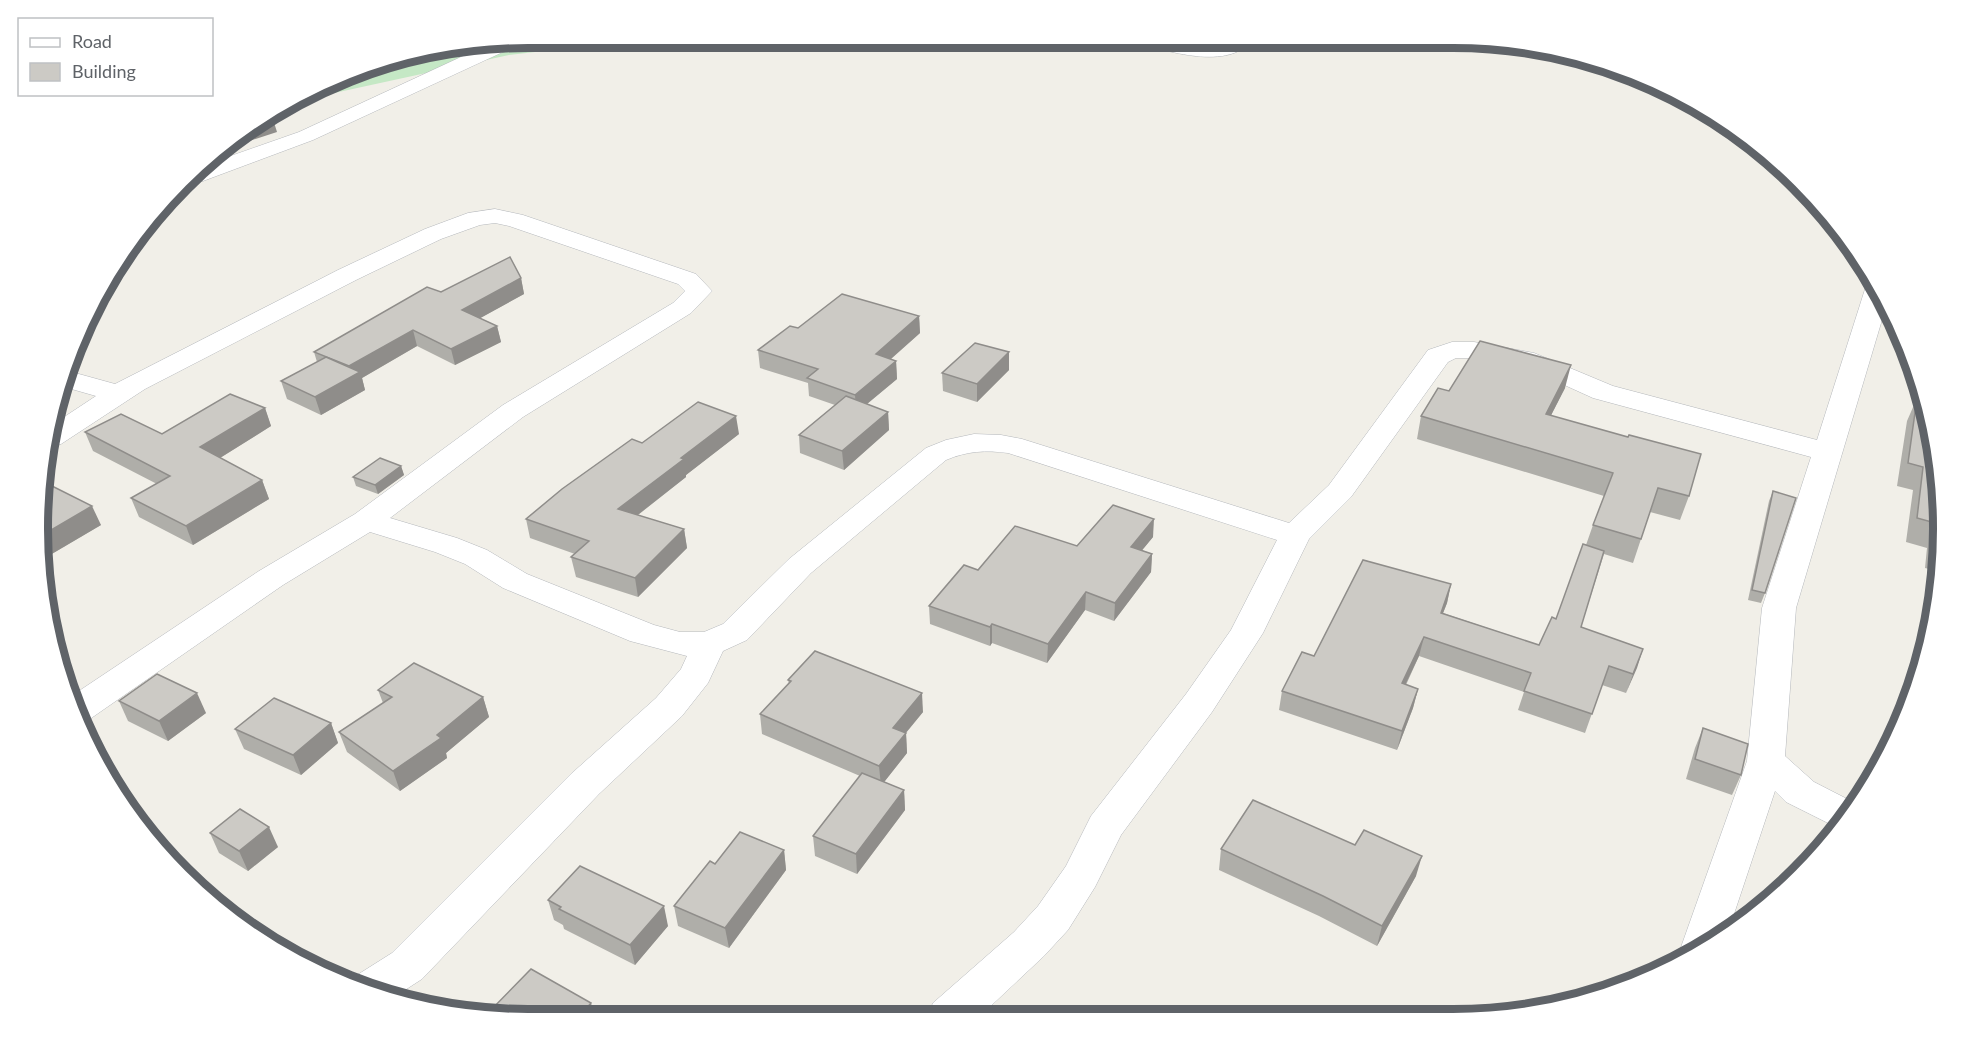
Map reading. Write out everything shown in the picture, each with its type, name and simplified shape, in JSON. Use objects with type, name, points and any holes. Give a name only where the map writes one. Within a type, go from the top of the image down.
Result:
[{"type":"street","points":[[1184,48],[1201,52],[1230,48]]},
{"type":"street","points":[[207,172],[306,136],[493,49]]},
{"type":"street","points":[[57,434],[135,383],[347,275],[433,234],[476,218],[495,216],[515,220],[687,279],[699,291],[682,308],[513,411],[366,521],[272,578],[83,706]]},
{"type":"street","points":[[1706,937],[1766,761],[1779,608],[1875,300]]},
{"type":"street","points":[[958,1009],[1029,944],[1053,918],[1081,876],[1104,827],[1199,703],[1246,633],[1295,535],[1340,491],[1438,357],[1452,350],[1482,351],[1534,361],[1603,392],[1828,452]]},
{"type":"street","points":[[72,380],[118,394]]},
{"type":"street","points":[[366,521],[447,545],[476,557],[515,581],[642,633],[680,644],[709,644],[735,632],[800,566],[936,454],[955,445],[981,441],[1012,445],[1295,535]]},
{"type":"street","points":[[378,984],[407,966],[585,784],[669,707],[696,674],[709,644]]},
{"type":"street","points":[[1766,761],[1800,792],[1840,813]]},
{"type":"green space","points":[[570,48],[509,55],[321,96],[374,74],[435,57],[497,49]]},
{"type":"building","points":[[510,257],[521,278],[462,310],[497,326],[451,349],[413,330],[349,366],[314,352],[427,287],[441,292]]},
{"type":"building","points":[[842,294],[919,316],[876,354],[896,361],[855,395],[807,378],[818,369],[758,350],[790,326],[798,328]]},
{"type":"building","points":[[1480,341],[1571,365],[1546,414],[1701,454],[1689,496],[1658,488],[1641,539],[1593,525],[1613,473],[1421,416],[1438,388],[1449,391]]},
{"type":"building","points":[[975,343],[1009,352],[977,384],[942,373]]},
{"type":"building","points":[[326,357],[360,372],[315,397],[281,381]]},
{"type":"building","points":[[230,394],[265,408],[200,447],[262,480],[186,526],[131,498],[170,476],[85,432],[121,414],[162,434]]},
{"type":"building","points":[[846,396],[888,412],[842,451],[799,435]]},
{"type":"building","points":[[698,402],[736,416],[618,509],[684,529],[635,578],[571,557],[589,541],[526,519],[562,489],[632,439],[642,443]]},
{"type":"building","points":[[1916,402],[1929,466],[1933,522],[1917,518],[1923,467],[1908,463]]},
{"type":"building","points":[[380,458],[401,466],[375,485],[353,477]]},
{"type":"building","points":[[50,485],[92,506],[48,532]]},
{"type":"building","points":[[1773,491],[1796,498],[1765,593],[1752,590]]},
{"type":"building","points":[[1113,505],[1154,519],[1131,547],[1152,554],[1115,603],[1086,592],[1048,644],[992,624],[990,627],[929,606],[964,565],[978,570],[1015,526],[1077,546]]},
{"type":"building","points":[[1583,544],[1604,551],[1581,627],[1643,649],[1633,674],[1609,666],[1592,714],[1524,691],[1531,673],[1424,637],[1402,683],[1418,689],[1402,731],[1282,691],[1302,652],[1314,656],[1363,560],[1451,584],[1441,613],[1539,645],[1552,617],[1556,619]]},
{"type":"building","points":[[815,651],[922,693],[893,728],[906,733],[879,766],[760,714]]},
{"type":"building","points":[[414,663],[483,697],[437,735],[441,738],[393,771],[339,732],[392,697],[378,690]]},
{"type":"building","points":[[157,674],[197,693],[159,721],[119,701]]},
{"type":"building","points":[[274,698],[331,723],[293,755],[235,729]]},
{"type":"building","points":[[1703,728],[1748,744],[1741,775],[1695,759]]},
{"type":"building","points":[[862,773],[904,790],[856,854],[813,836]]},
{"type":"building","points":[[1253,800],[1355,845],[1364,830],[1422,856],[1382,926],[1221,849]]},
{"type":"building","points":[[240,809],[269,827],[239,851],[210,833]]},
{"type":"building","points":[[740,832],[784,850],[725,928],[674,906],[710,861],[715,864]]},
{"type":"building","points":[[580,866],[664,906],[630,945],[559,909],[561,907],[548,900]]},
{"type":"building","points":[[531,969],[591,1003],[586,1009],[493,1008]]}]
